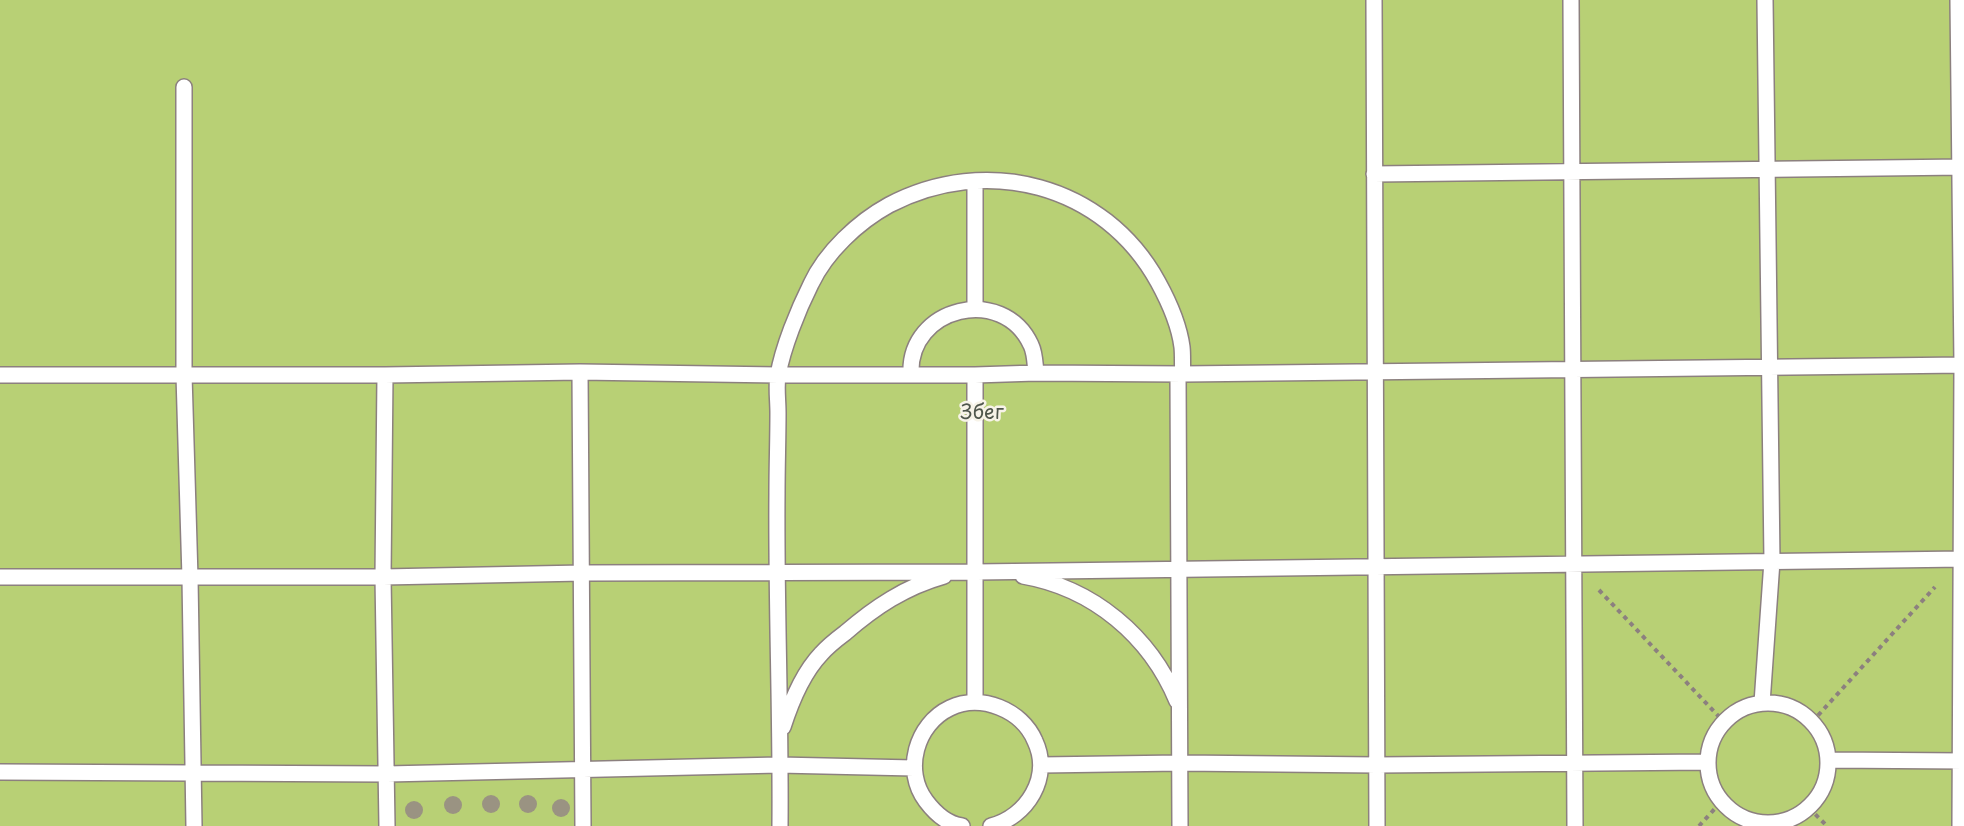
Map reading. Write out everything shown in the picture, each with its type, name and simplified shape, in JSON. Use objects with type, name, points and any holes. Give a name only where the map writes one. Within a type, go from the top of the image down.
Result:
[{"type":"lane","points":[[1374,0],[1377,826]]},
{"type":"lane","points":[[1571,0],[1575,826]]},
{"type":"lane","points":[[1762,703],[1772,561],[1765,0]]},
{"type":"lane","points":[[1958,0],[1963,365],[1960,826]]},
{"type":"lane","points":[[184,87],[184,375],[195,773],[194,826]]},
{"type":"lane","points":[[1374,174],[1962,167]]},
{"type":"lane","points":[[780,826],[777,573],[778,375],[795,321],[812,280],[838,244],[872,215],[910,194],[953,182],[998,180],[1042,187],[1083,205],[1119,231],[1148,264],[1170,303],[1182,346],[1180,826]]},
{"type":"lane","points":[[975,181],[975,309]]},
{"type":"lane","points":[[911,374],[915,351],[922,336],[948,315],[975,309],[996,313],[1011,321],[1023,333],[1032,346],[1036,373]]},
{"type":"lane","points":[[0,375],[385,375],[580,372],[778,375],[1181,374],[1963,365]]},
{"type":"lane","points":[[580,372],[583,826]]},
{"type":"lane","points":[[385,375],[383,577],[387,826]]},
{"type":"lane","points":[[975,375],[975,702]]},
{"type":"lane","points":[[0,577],[383,577],[1962,559]]},
{"type":"lane","points":[[779,739],[789,706],[820,654],[874,608],[911,588],[975,571],[1036,578],[1076,592],[1113,614],[1143,644],[1168,678],[1180,709]]},
{"type":"lane","points":[[962,826],[935,813],[920,792],[914,768],[918,743],[930,722],[951,707],[975,702],[1000,706],[1021,720],[1036,741],[1041,765],[1036,789],[1023,808],[1004,822],[991,826]]},
{"type":"lane","points":[[1762,703],[1781,704],[1798,710],[1812,722],[1822,735],[1828,760],[1827,776],[1822,790],[1809,808],[1792,819],[1772,825],[1744,819],[1721,802],[1710,783],[1707,762],[1712,740],[1724,722],[1741,708],[1762,703]]},
{"type":"lane","points":[[1828,760],[1962,761]]},
{"type":"lane","points":[[1041,765],[1707,762]]},
{"type":"lane","points":[[0,772],[387,774],[779,765],[914,768]]},
{"type":"lane","points":[[780,806],[791,826]]},
{"type":"path","points":[[1812,722],[1962,559]]},
{"type":"path","points":[[1574,564],[1724,722]]},
{"type":"path","points":[[1699,826],[1721,802]]},
{"type":"path","points":[[1809,808],[1827,826]]},
{"type":"green space","name":"Збег","points":[[0,0],[1964,0],[1964,826],[0,826]]}]
